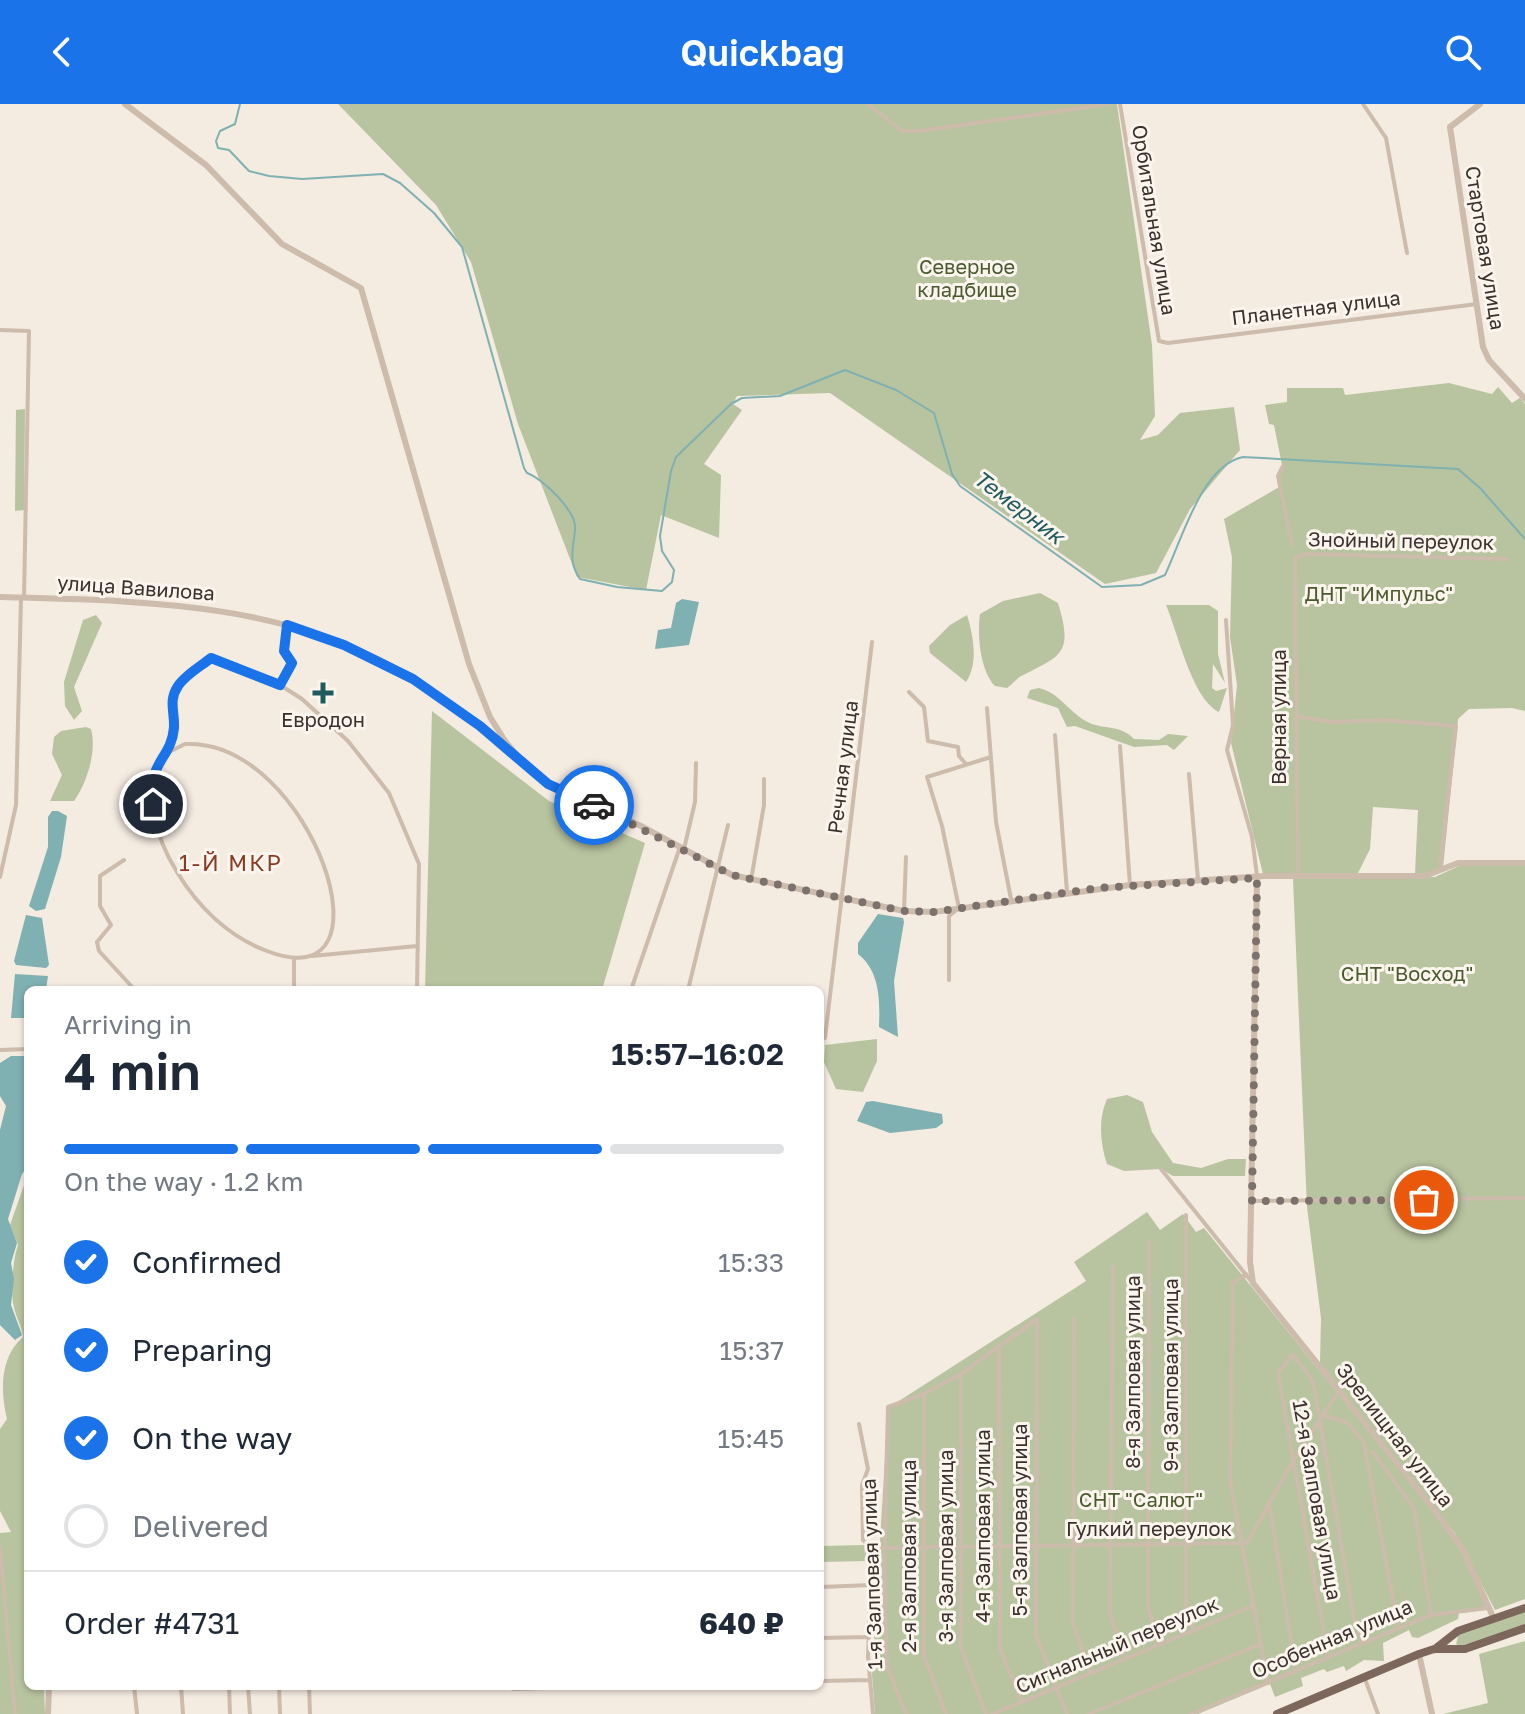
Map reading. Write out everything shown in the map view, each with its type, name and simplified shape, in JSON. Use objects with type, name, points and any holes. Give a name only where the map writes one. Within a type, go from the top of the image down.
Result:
[{"type":"main road","points":[[1277,1714],[1294,1710],[1434,1649],[1455,1634],[1525,1608]]},
{"type":"main road","points":[[1434,1649],[1459,1649],[1525,1628]]},
{"type":"main road","points":[[1455,1634],[1453,1641],[1459,1649]]},
{"type":"street","name":"улица Вавилова","points":[[125,104],[206,165],[282,244],[361,288],[469,664],[490,717],[519,758]]},
{"type":"street","points":[[868,104],[902,131],[920,131],[1109,104]]},
{"type":"street","name":"Орбитальная улица","points":[[1120,104],[1159,341]]},
{"type":"street","points":[[1363,104],[1386,138],[1407,253]]},
{"type":"street","name":"Стартовая улица","points":[[1480,104],[1450,127],[1477,304],[1489,360],[1525,399]]},
{"type":"street","name":"Планетная улица","points":[[1159,341],[1168,343],[1477,304]]},
{"type":"street","points":[[0,330],[29,331],[16,805],[0,877]]},
{"type":"street","points":[[1283,466],[1278,476],[1292,544]]},
{"type":"street","name":"Знойный переулок","points":[[1295,558],[1306,554],[1508,559]]},
{"type":"street","name":"Верная улица","points":[[1295,558],[1298,875]]},
{"type":"street","name":"улица Вавилова","points":[[0,597],[196,606],[287,625],[344,645],[413,679],[519,758],[548,784],[719,868],[751,880],[843,896],[904,911],[959,908],[1130,885],[1298,875],[1425,876],[1466,862],[1525,863]]},
{"type":"street","points":[[1226,620],[1233,725],[1227,750],[1252,837],[1257,878],[1253,1283]]},
{"type":"street","points":[[280,685],[292,663],[284,651],[287,625]]},
{"type":"street","name":"Речная улица","points":[[825,1038],[872,642]]},
{"type":"street","points":[[417,946],[294,958],[265,950],[230,931],[197,901],[176,871],[160,835],[152,795],[155,767],[168,750],[174,726],[173,696],[179,684],[211,658],[280,685],[348,741],[389,793],[419,864],[417,986]]},
{"type":"street","points":[[909,692],[924,707],[928,741],[958,747],[959,756],[966,764]]},
{"type":"street","points":[[987,708],[996,822],[1011,899]]},
{"type":"street","points":[[1296,716],[1331,722],[1382,720],[1456,726],[1440,869]]},
{"type":"street","points":[[1055,735],[1067,892]]},
{"type":"street","points":[[168,750],[185,744],[206,744],[229,753],[280,793],[311,833],[333,887],[333,912],[323,947],[306,957]]},
{"type":"street","points":[[1120,746],[1130,885]]},
{"type":"street","points":[[949,980],[949,916],[959,908],[942,826],[927,777],[991,757]]},
{"type":"street","points":[[632,986],[682,848],[695,802],[696,763]]},
{"type":"street","points":[[1189,774],[1198,882]]},
{"type":"street","points":[[751,880],[764,805],[764,779]]},
{"type":"street","points":[[689,986],[728,825]]},
{"type":"street","points":[[904,911],[906,857]]},
{"type":"street","points":[[124,860],[100,876],[100,906],[111,925],[97,942],[105,958],[131,986]]},
{"type":"street","points":[[294,958],[294,986]]},
{"type":"street","points":[[1,1051],[24,1049]]},
{"type":"street","name":"Зрелищная улица","points":[[1161,1169],[1462,1548],[1494,1619]]},
{"type":"street","points":[[1252,1201],[1525,1198]]},
{"type":"street","name":"9-я Залповая улица","points":[[1186,1215],[1187,1613],[1194,1630]]},
{"type":"street","name":"8-я Залповая улица","points":[[1149,1241],[1148,1607],[1159,1644]]},
{"type":"street","points":[[1113,1267],[1110,1624],[1125,1659]]},
{"type":"street","points":[[1246,1274],[1233,1283],[1230,1481],[1268,1683]]},
{"type":"street","name":"5-я Залповая улица","points":[[999,1346],[1037,1319],[1036,1635],[1067,1714]]},
{"type":"street","points":[[1074,1319],[1073,1623],[1090,1673]]},
{"type":"street","points":[[924,1394],[961,1374],[999,1346]]},
{"type":"street","name":"4-я Залповая улица","points":[[999,1346],[1000,1649],[1022,1702]]},
{"type":"street","name":"12-я Залповая улица","points":[[1320,1417],[1309,1375],[1293,1355],[1278,1369],[1328,1656]]},
{"type":"street","name":"3-я Залповая улица","points":[[961,1374],[961,1648],[986,1714]]},
{"type":"street","name":"Гулкий переулок","points":[[872,1548],[1240,1545],[1251,1539],[1294,1459],[1339,1390]]},
{"type":"street","name":"1-я Залповая улица","points":[[906,1714],[887,1666],[884,1431],[888,1407],[924,1394]]},
{"type":"street","name":"2-я Залповая улица","points":[[924,1394],[924,1656],[946,1714]]},
{"type":"street","points":[[1363,1641],[1354,1619],[1320,1417],[1348,1423],[1364,1443],[1398,1628]]},
{"type":"street","points":[[859,1424],[868,1469],[862,1485],[863,1540],[872,1548],[868,1637],[873,1714]]},
{"type":"street","points":[[1373,1452],[1414,1508],[1431,1615]]},
{"type":"street","points":[[1269,1503],[1296,1671]]},
{"type":"street","points":[[0,1547],[15,1714]]},
{"type":"street","points":[[824,1587],[871,1585]]},
{"type":"street","name":"Сигнальный переулок","points":[[993,1714],[1252,1606]]},
{"type":"street","name":"Особенная улица","points":[[1191,1714],[1431,1615],[1489,1607]]},
{"type":"street","points":[[824,1638],[868,1637]]},
{"type":"street","points":[[1089,1714],[1261,1644]]},
{"type":"street","points":[[1419,1654],[1432,1714]]},
{"type":"street","points":[[1364,1677],[1378,1714]]},
{"type":"street","points":[[824,1681],[869,1680]]},
{"type":"street","points":[[48,1714],[49,1690]]},
{"type":"street","points":[[134,1690],[137,1714]]},
{"type":"street","points":[[181,1690],[183,1714]]},
{"type":"street","points":[[229,1690],[230,1714]]},
{"type":"street","points":[[248,1690],[250,1714]]},
{"type":"street","points":[[279,1690],[280,1714]]},
{"type":"street","points":[[309,1690],[310,1714]]},
{"type":"green space","name":"Северное кладбище","points":[[338,104],[1117,104],[1152,345],[1155,416],[1140,440],[1158,435],[1180,413],[1234,407],[1240,450],[1190,509],[1156,573],[1105,584],[830,393],[737,396],[733,404],[742,410],[704,464],[721,475],[719,538],[661,515],[646,590],[577,577],[518,424],[471,262],[436,205]]},
{"type":"green space","name":"ДНТ \"Импульс\"","points":[[1449,383],[1492,394],[1498,387],[1512,403],[1520,398],[1525,404],[1525,711],[1512,708],[1469,709],[1458,719],[1443,868],[1433,875],[1415,874],[1418,810],[1373,807],[1370,849],[1358,873],[1263,874],[1231,743],[1237,685],[1230,637],[1232,557],[1224,519],[1281,486],[1279,470],[1282,465],[1274,425],[1269,424],[1265,405],[1287,402],[1287,388],[1343,388],[1345,395]]},
{"type":"green space","points":[[25,409],[24,510],[15,511],[16,410]]},
{"type":"green space","points":[[1040,593],[1058,603],[1064,633],[1061,650],[1047,663],[1021,676],[1007,688],[995,686],[986,671],[981,652],[980,614],[1003,601]]},
{"type":"green space","points":[[1166,605],[1209,605],[1218,611],[1218,654],[1225,683],[1213,664],[1212,688],[1216,691],[1227,688],[1219,712],[1209,705],[1194,680]]},
{"type":"green space","points":[[96,615],[102,623],[74,687],[82,711],[74,720],[65,706],[64,682],[83,620]]},
{"type":"green space","points":[[967,615],[974,658],[966,682],[930,653],[929,646],[950,625]]},
{"type":"green space","points":[[1039,688],[1054,695],[1092,724],[1120,730],[1134,739],[1159,740],[1168,734],[1188,736],[1174,750],[1167,745],[1134,747],[1075,726],[1067,727],[1058,708],[1027,698],[1030,690]]},
{"type":"green space","points":[[432,711],[549,801],[645,843],[603,986],[425,986]]},
{"type":"green space","points":[[91,729],[93,747],[83,785],[74,801],[50,801],[62,775],[52,754],[54,737],[61,731]]},
{"type":"green space","name":"СНТ \"Восход\"","points":[[1461,865],[1525,865],[1525,1599],[1495,1610],[1455,1533],[1320,1363],[1321,1318],[1307,1207],[1293,879],[1435,877]]},
{"type":"green space","points":[[877,1039],[877,1061],[863,1092],[836,1089],[824,1062],[825,1045]]},
{"type":"green space","points":[[1127,1095],[1143,1102],[1152,1132],[1173,1163],[1201,1168],[1228,1159],[1246,1159],[1245,1176],[1173,1176],[1161,1169],[1124,1171],[1107,1164],[1101,1131],[1104,1107],[1107,1099]]},
{"type":"green space","points":[[24,1185],[24,1690],[44,1690],[45,1714],[0,1714],[0,1533],[11,1532],[0,1511],[0,1429],[7,1419],[3,1397],[6,1364],[15,1345],[23,1337],[13,1301],[18,1245],[10,1225]]},
{"type":"green space","name":"СНТ \"Салют\"","points":[[1147,1212],[1160,1230],[1183,1214],[1196,1232],[1204,1228],[1425,1501],[1463,1554],[1488,1609],[1459,1613],[1458,1619],[1418,1638],[1412,1637],[1409,1630],[1383,1643],[1384,1661],[1364,1660],[1346,1671],[1344,1666],[1327,1672],[1324,1669],[1301,1678],[1303,1686],[1275,1697],[1270,1684],[1198,1714],[875,1714],[872,1675],[888,1408],[1086,1281],[1074,1262]]},
{"type":"green space","points":[[866,1545],[867,1561],[824,1562],[824,1546]]},
{"type":"green space","points":[[1525,1611],[1525,1626],[1463,1647],[1456,1644],[1459,1633]]},
{"type":"green space","points":[[1525,1641],[1525,1714],[1443,1714],[1488,1703],[1479,1654]]},
{"type":"water","points":[[682,599],[699,602],[689,645],[655,649],[658,630],[671,628],[676,603]]},
{"type":"water","points":[[52,811],[67,816],[61,857],[45,909],[36,911],[29,906],[48,847],[48,817]]},
{"type":"water","points":[[878,914],[903,918],[904,922],[894,981],[898,1037],[879,1027],[875,977],[858,954],[858,943]]},
{"type":"water","points":[[26,915],[42,918],[49,965],[46,968],[16,965],[14,961]]},
{"type":"water","points":[[15,974],[48,976],[47,986],[24,986],[24,1018],[11,1018]]},
{"type":"water","points":[[11,1056],[24,1056],[24,1171],[8,1219],[17,1243],[11,1263],[14,1279],[11,1305],[22,1335],[15,1340],[0,1325],[0,1130],[6,1106],[0,1096],[0,1063]]},
{"type":"water","points":[[866,1102],[942,1114],[943,1123],[936,1128],[890,1133],[857,1121]]},
{"type":"waterway","name":"Темерник","points":[[240,104],[235,124],[220,131],[216,141],[218,148],[229,150],[249,171],[302,179],[383,174],[400,183],[434,213],[462,247],[524,468],[550,488],[571,514],[575,530],[573,561],[580,579],[617,587],[662,591],[672,582],[674,570],[662,551],[660,536],[676,457],[731,404],[742,398],[780,396],[845,370],[896,390],[934,413],[952,474],[960,486],[1102,587],[1141,585],[1165,575],[1204,489],[1228,463],[1243,457],[1458,469],[1480,488],[1525,539]]},
{"type":"way so far","points":[[594,805],[641,826],[732,875],[904,911],[934,912],[1130,885],[1257,878],[1252,1201],[1424,1200]]},
{"type":"place","name":"Евродон","points":[[323,693]]},
{"type":"district","name":"1-Й МКР","points":[[231,863]]},
{"type":"route","points":[[153,804],[155,767],[168,750],[174,726],[171,705],[179,684],[211,658],[280,685],[292,663],[284,651],[287,625],[344,645],[413,679],[480,726],[548,784],[594,805]]}]
